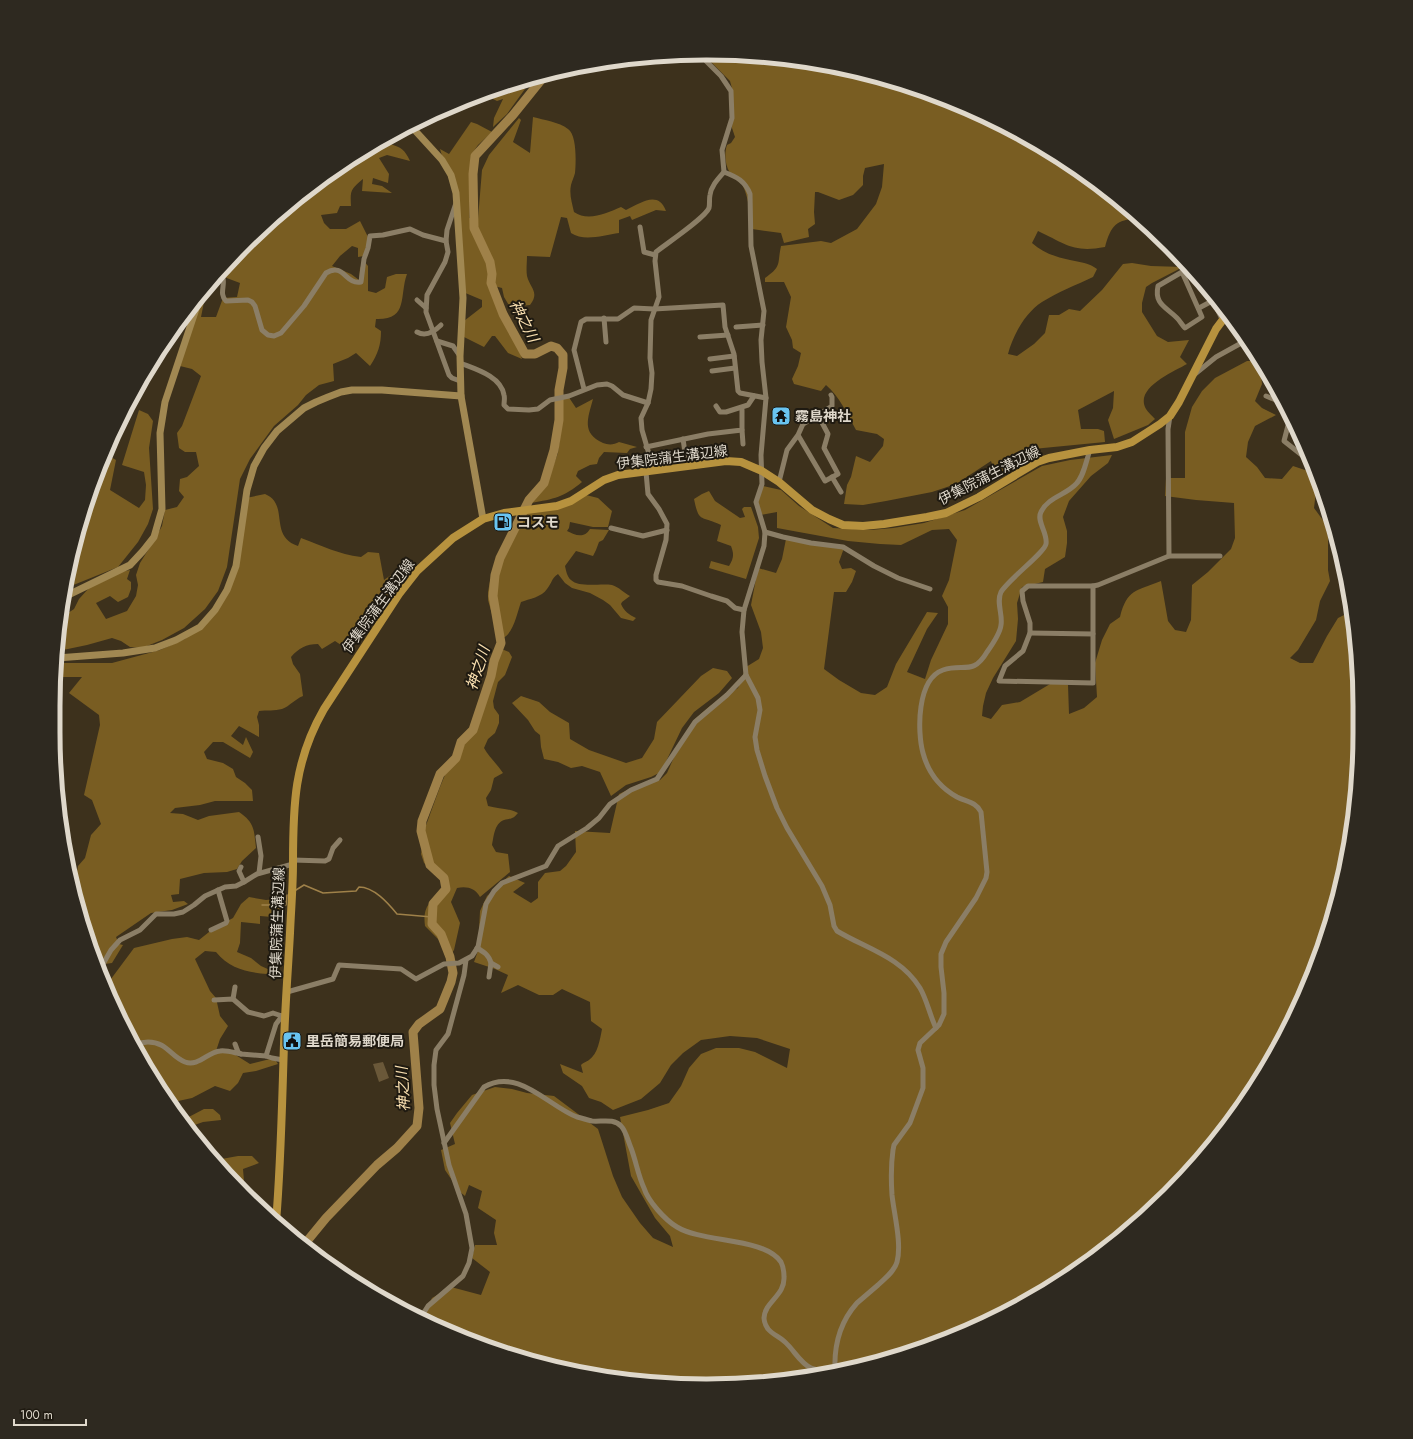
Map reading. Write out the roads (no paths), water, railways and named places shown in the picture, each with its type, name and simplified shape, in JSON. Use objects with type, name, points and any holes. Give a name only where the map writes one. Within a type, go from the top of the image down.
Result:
[{"type":"main road","points":[[415,130],[436,152],[447,167],[454,183],[459,218],[463,298],[460,360],[461,396],[483,519]]},
{"type":"main road","points":[[70,595],[130,565],[154,537],[162,509],[160,433],[165,402],[195,312]]},
{"type":"main road","name":"伊集院蒲生溝辺線","points":[[276,1216],[284,1017],[288,992],[294,804],[298,774],[304,750],[317,720],[390,607],[417,571],[453,538],[483,519],[519,511],[557,506],[571,501],[604,480],[618,474],[726,461],[740,462],[762,472],[779,482],[812,510],[843,525],[863,526],[884,524],[946,513],[979,497],[1037,462],[1090,450],[1117,447],[1132,442],[1148,432],[1170,416],[1223,319]]},
{"type":"main road","points":[[62,658],[123,653],[155,648],[176,640],[200,627],[214,610],[227,590],[236,566],[247,490],[254,466],[264,448],[277,431],[304,408],[322,399],[341,392],[352,390],[382,390],[461,396]]},
{"type":"street","points":[[705,60],[721,76],[731,91],[732,118],[722,150],[724,172],[712,187],[709,208],[705,213],[679,236],[656,252],[655,260],[659,297],[651,320],[651,389],[648,403],[641,418],[650,471],[648,494],[659,509],[667,524],[666,540],[656,575],[656,580],[658,582],[682,586],[727,601],[735,608],[744,610]]},
{"type":"street","points":[[724,172],[740,178],[748,187],[750,194],[751,246],[764,311],[764,325],[761,340],[766,398],[761,455],[762,484],[756,502],[764,532],[764,546],[744,610],[742,632],[746,675],[758,698],[760,710],[756,736],[757,750],[777,808],[787,828],[822,886],[830,905],[834,926],[837,931],[888,957],[912,975],[921,990],[936,1028]]},
{"type":"street","points":[[456,201],[447,230],[446,241],[448,252],[445,262],[427,295],[426,312],[449,375],[460,381]]},
{"type":"street","points":[[640,227],[644,252],[655,255]]},
{"type":"street","points":[[222,278],[224,280],[222,296],[224,299],[226,301],[248,300],[252,302],[255,306],[262,330],[268,335],[274,336],[281,333],[304,306],[326,273],[336,270],[342,272],[353,282],[362,282],[364,259],[370,236],[383,235],[410,229],[423,235],[446,241]]},
{"type":"street","points":[[1182,272],[1199,308],[1202,317],[1185,328],[1177,318],[1161,305],[1156,292],[1158,286],[1182,272]]},
{"type":"street","points":[[417,300],[426,308]]},
{"type":"street","points":[[1199,308],[1210,301]]},
{"type":"street","points":[[584,389],[574,350],[581,322],[586,319],[618,319],[634,308],[654,309],[724,305],[725,327],[734,356],[734,368],[738,391],[740,393],[766,398]]},
{"type":"street","points":[[604,318],[606,342]]},
{"type":"street","points":[[417,332],[423,334],[434,332],[441,325]]},
{"type":"street","points":[[736,327],[764,325]]},
{"type":"street","points":[[700,337],[728,335]]},
{"type":"street","points":[[436,341],[453,346],[460,360],[495,380],[501,388],[504,395],[504,404],[508,409],[538,409],[550,400],[569,396],[597,385],[607,384],[623,395],[648,403]]},
{"type":"street","points":[[1192,376],[1216,357],[1241,343]]},
{"type":"street","points":[[710,359],[734,356]]},
{"type":"street","points":[[712,371],[734,368]]},
{"type":"street","points":[[779,482],[787,450],[798,435],[803,424],[832,406],[831,394]]},
{"type":"street","points":[[716,406],[720,412],[726,412],[748,405],[754,396]]},
{"type":"street","points":[[1266,396],[1275,400]]},
{"type":"street","points":[[742,410],[743,444]]},
{"type":"street","points":[[798,435],[825,481],[838,474],[824,448],[828,434],[818,415]]},
{"type":"street","points":[[1169,556],[1168,429],[1170,416]]},
{"type":"street","points":[[1288,425],[1284,442],[1303,456]]},
{"type":"street","points":[[646,447],[708,434],[742,430]]},
{"type":"street","points":[[683,439],[687,466]]},
{"type":"street","points":[[835,1366],[837,1342],[841,1327],[848,1315],[858,1303],[890,1274],[898,1260],[896,1221],[892,1194],[892,1150],[910,1123],[923,1088],[923,1068],[918,1050],[920,1043],[942,1021],[944,1014],[941,954],[946,942],[983,887],[987,872],[981,812],[979,807],[974,803],[956,796],[939,783],[930,773],[924,758],[920,736],[920,711],[922,700],[926,687],[931,678],[936,674],[948,669],[969,668],[979,663],[987,653],[1001,626],[1001,592],[1024,567],[1043,550],[1046,545],[1046,534],[1041,522],[1040,514],[1051,500],[1078,483],[1090,450]]},
{"type":"street","points":[[832,477],[841,492]]},
{"type":"street","points":[[611,528],[644,536],[667,530]]},
{"type":"street","points":[[764,532],[790,539],[843,547],[874,566],[898,578],[930,589]]},
{"type":"street","points":[[1093,586],[1093,683],[999,681],[1005,666],[1023,651],[1030,632],[1030,623],[1022,601],[1022,591],[1028,586],[1093,586],[1169,556],[1220,556]]},
{"type":"street","points":[[1030,632],[1093,634]]},
{"type":"street","points":[[288,992],[333,979],[339,965],[401,969],[416,979],[444,964],[459,963],[472,956],[477,948],[486,904],[494,891],[502,883],[546,866],[558,846],[587,828],[599,818],[610,804],[632,790],[657,779],[695,722],[727,695],[746,675]]},
{"type":"street","points":[[258,837],[260,856],[259,873]]},
{"type":"street","points":[[103,964],[111,950],[120,940],[140,930],[156,914],[174,914],[183,912],[194,906],[204,896],[244,882],[259,873],[293,862],[326,861],[329,859],[333,848],[340,840]]},
{"type":"street","points":[[242,867],[239,871],[244,882]]},
{"type":"street","points":[[211,930],[226,923],[227,921],[218,890]]},
{"type":"street","points":[[477,948],[490,957],[491,963],[489,977]]},
{"type":"street","points":[[423,1313],[428,1306],[463,1276],[469,1263],[472,1248],[466,1214],[448,1165],[434,1085],[434,1057],[436,1050],[448,1034],[452,1024],[464,975],[466,960]]},
{"type":"street","points":[[491,963],[498,967]]},
{"type":"street","points":[[232,999],[235,987]]},
{"type":"street","points":[[214,1000],[232,999],[248,1012],[264,1016],[273,1013],[284,1017],[276,1024],[266,1056]]},
{"type":"street","points":[[140,1043],[153,1042],[162,1044],[176,1056],[186,1062],[192,1063],[211,1053],[220,1051],[266,1056],[283,1060]]},
{"type":"street","points":[[236,1044],[238,1052],[242,1054]]},
{"type":"street","points":[[444,1143],[484,1087],[495,1082],[517,1083],[537,1092],[577,1117],[591,1121],[616,1122],[621,1126],[626,1136],[644,1190],[666,1218],[684,1231],[697,1236],[758,1248],[773,1254],[781,1262],[785,1283],[765,1312],[765,1325],[773,1334],[786,1342],[804,1363],[816,1369]]},
{"type":"waterway","name":"神之川","points":[[307,1241],[326,1218],[377,1165],[397,1148],[417,1126],[419,1108],[413,1032],[419,1024],[440,1009],[453,973],[450,957],[441,934],[432,924],[433,904],[446,889],[444,878],[430,865],[421,831],[422,821],[440,774],[456,758],[461,742],[473,730],[491,676],[494,661],[501,643],[493,596],[495,575],[500,558],[529,500],[544,483],[554,450],[559,420],[559,390],[563,368],[563,355],[557,348],[551,346],[535,354],[525,354],[503,314],[491,283],[492,274],[490,262],[474,228],[473,174],[475,156],[513,115],[540,82]]},
{"type":"waterway","points":[[296,890],[304,885],[323,893],[356,891],[359,887],[365,888],[380,896],[397,914],[432,917]]},
{"type":"waterway","points":[[262,905],[286,905],[287,895]]},
{"type":"place","name":"霧島神社","points":[[781,416]]},
{"type":"place","name":"コスモ","points":[[503,522]]},
{"type":"place","name":"里岳簡易郵便局","points":[[292,1041]]}]
